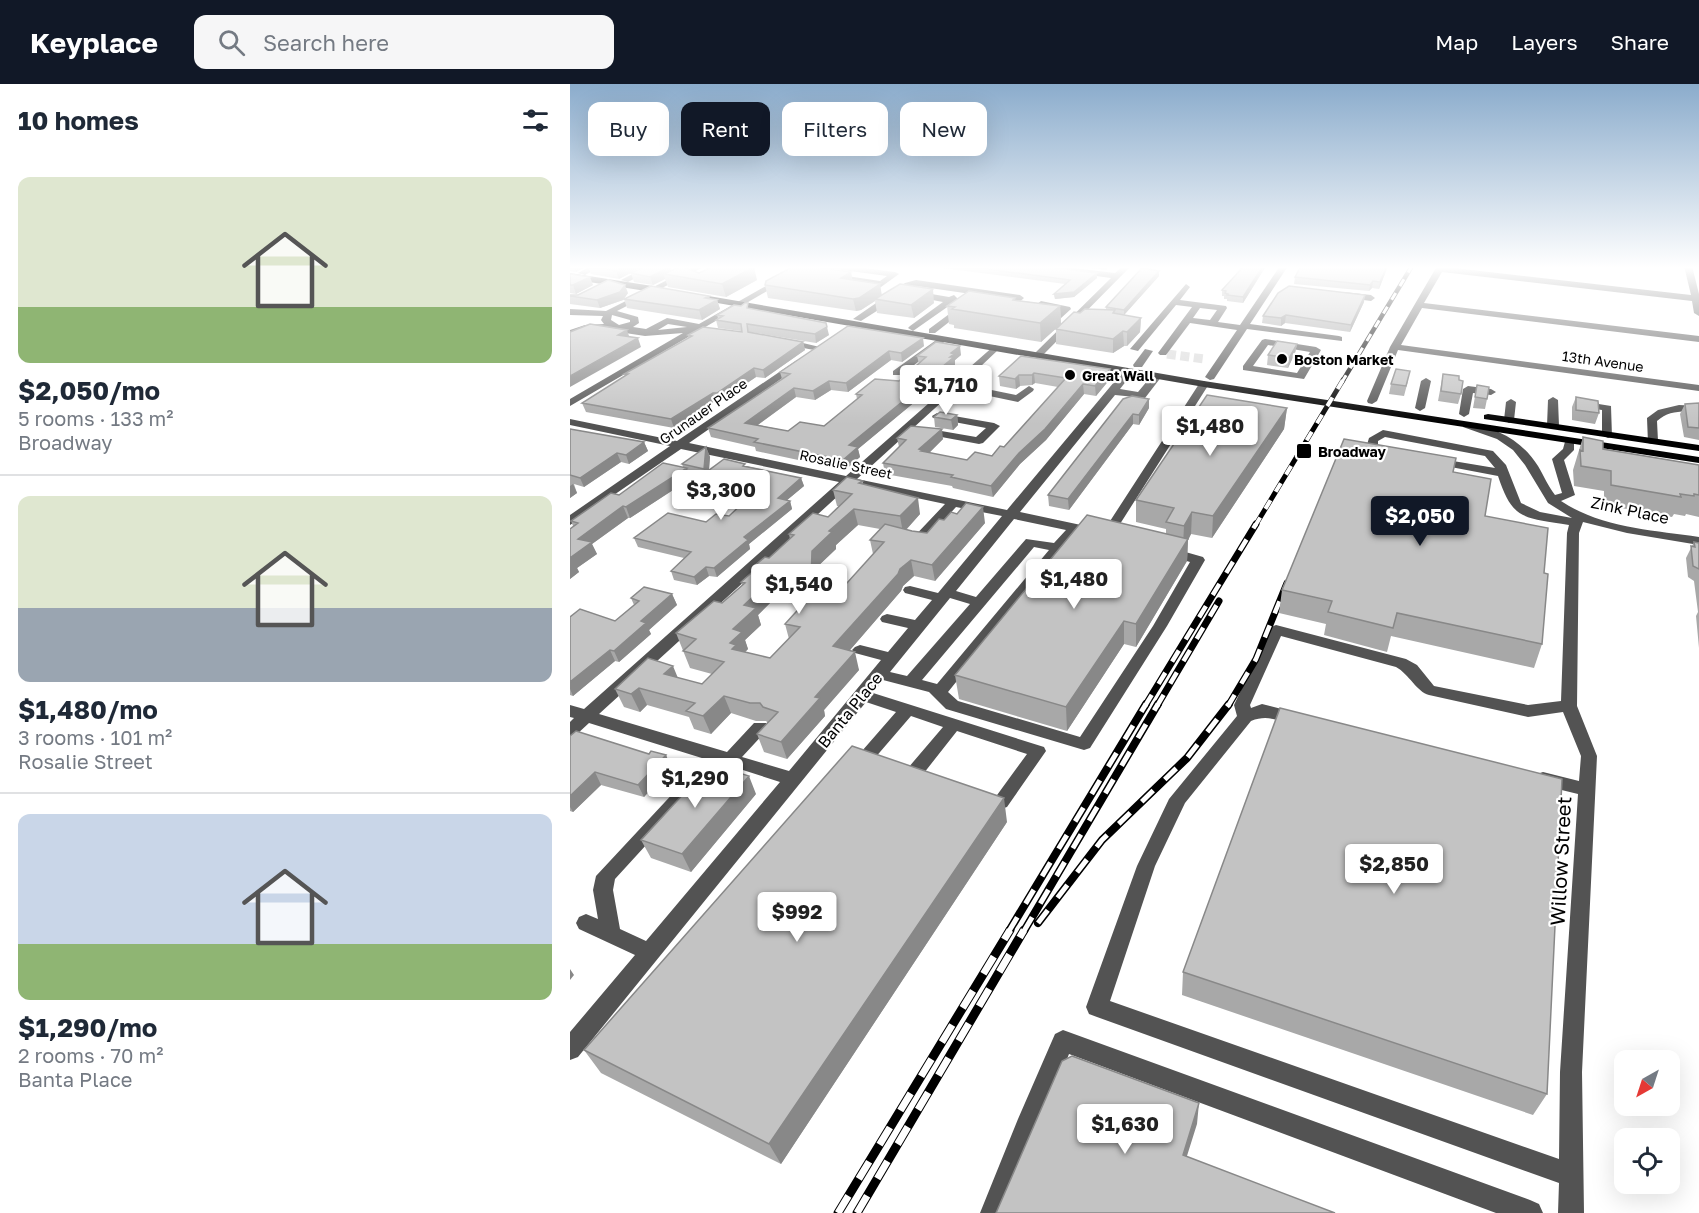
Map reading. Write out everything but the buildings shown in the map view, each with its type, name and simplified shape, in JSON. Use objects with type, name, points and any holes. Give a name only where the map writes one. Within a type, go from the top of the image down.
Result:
[{"type":"main road","points":[[836,319],[942,340],[1041,352]]},
{"type":"main road","points":[[855,322],[932,331],[1133,368],[1570,440],[1652,441],[1699,448]]},
{"type":"main road","points":[[1133,368],[1157,376],[1261,384],[1553,426],[1672,456],[1699,460]]},
{"type":"street","points":[[607,319],[609,324],[619,328],[634,323],[634,319]]},
{"type":"street","points":[[570,403],[715,319]]},
{"type":"street","points":[[842,332],[860,319]]},
{"type":"street","points":[[913,328],[926,319]]},
{"type":"street","points":[[932,331],[948,319]]},
{"type":"street","points":[[1041,352],[1073,319]]},
{"type":"street","points":[[1160,319],[1135,349],[1165,352]]},
{"type":"street","points":[[1212,324],[1216,319]]},
{"type":"street","points":[[1207,380],[1215,361],[1247,346],[1265,342],[1316,350],[1300,377],[1247,368],[1247,346],[1243,327],[1249,319]]},
{"type":"street","points":[[1372,401],[1395,347],[1411,319]]},
{"type":"street","points":[[1532,319],[1699,339]]},
{"type":"street","points":[[1165,352],[1188,320],[1339,339]]},
{"type":"street","points":[[1144,323],[1155,325]]},
{"type":"street","points":[[572,331],[592,326],[646,333],[678,333],[699,327],[718,332]]},
{"type":"street","points":[[646,333],[656,338],[658,344],[650,357]]},
{"type":"street","points":[[777,340],[819,348]]},
{"type":"street","points":[[897,373],[942,340]]},
{"type":"street","name":"Grunauer Place","points":[[570,521],[828,342]]},
{"type":"street","points":[[1137,346],[1165,352]]},
{"type":"street","name":"13th Avenue","points":[[1395,347],[1699,388]]},
{"type":"street","points":[[570,730],[578,714],[849,479],[995,348]]},
{"type":"street","name":"Banta Place","points":[[570,1049],[1148,351]]},
{"type":"street","points":[[1261,384],[1268,372]]},
{"type":"street","points":[[1112,392],[1141,396],[1157,376]]},
{"type":"street","name":"Rosalie Street","points":[[570,422],[1113,536],[1196,406],[1207,380]]},
{"type":"street","points":[[1420,408],[1426,381]]},
{"type":"street","points":[[954,385],[1018,399],[1029,389]]},
{"type":"street","points":[[1464,414],[1468,389],[1491,392]]},
{"type":"street","points":[[1553,400],[1553,426]]},
{"type":"street","points":[[1509,420],[1511,402]]},
{"type":"street","points":[[1577,403],[1607,408],[1605,462]]},
{"type":"street","points":[[1652,441],[1652,420],[1658,412],[1678,406],[1699,409]]},
{"type":"street","points":[[907,428],[979,441],[994,426],[923,413]]},
{"type":"street","name":"Zink Place","points":[[1449,421],[1492,432],[1515,443],[1527,456],[1552,500],[1577,519],[1619,520],[1699,541]]},
{"type":"street","points":[[1397,455],[1373,450],[1373,440],[1383,434],[1475,449],[1497,458],[1514,505],[1524,511],[1577,519]]},
{"type":"street","points":[[1552,500],[1569,495],[1558,459],[1568,450],[1570,440]]},
{"type":"street","points":[[1672,456],[1674,473]]},
{"type":"street","points":[[1419,458],[1503,473]]},
{"type":"street","points":[[916,542],[954,502]]},
{"type":"street","name":"Willow Street","points":[[1571,1213],[1571,1072],[1589,756],[1569,706],[1573,533],[1577,519]]},
{"type":"street","points":[[939,692],[1077,528]]},
{"type":"street","points":[[911,682],[1031,542],[1058,548]]},
{"type":"street","points":[[879,674],[934,688],[952,705],[1084,744],[1160,626],[1198,560],[1153,547]]},
{"type":"street","points":[[910,590],[978,602]]},
{"type":"street","points":[[887,619],[919,626]]},
{"type":"street","points":[[1245,717],[1242,705],[1276,630],[1401,663],[1412,669],[1429,690],[1528,711],[1569,706]]},
{"type":"street","points":[[860,650],[892,658]]},
{"type":"street","points":[[862,695],[1038,751],[1001,802]]},
{"type":"street","points":[[867,755],[908,709]]},
{"type":"street","points":[[1314,722],[1262,710],[1245,717],[1178,799],[1146,866],[1097,1007],[1571,1175]]},
{"type":"street","points":[[578,714],[793,779]]},
{"type":"street","points":[[914,772],[954,724]]},
{"type":"street","points":[[611,934],[603,890],[606,876],[724,758],[760,727]]},
{"type":"street","points":[[1530,776],[1587,790]]},
{"type":"street","points":[[586,923],[650,952]]},
{"type":"street","points":[[993,1213],[1026,1127],[1063,1041],[1530,1213]]},
{"type":"tunnel","points":[[1167,354],[1204,359]]},
{"type":"railway","points":[[1342,382],[1380,319]]},
{"type":"railway","points":[[1255,526],[1343,380]]},
{"type":"railway","points":[[1145,706],[1256,524]]},
{"type":"railway","points":[[1228,706],[1256,659],[1287,583]]},
{"type":"railway","points":[[1157,706],[1219,601]]},
{"type":"railway","points":[[1009,931],[1146,704]]},
{"type":"railway","points":[[1024,931],[1158,704]]},
{"type":"railway","points":[[1038,923],[1102,840],[1187,758],[1229,704]]},
{"type":"railway","points":[[838,1213],[1010,930]]},
{"type":"railway","points":[[857,1213],[1024,930]]},
{"type":"place","name":"Boston Market","points":[[1282,359]]},
{"type":"place","name":"Great Wall","points":[[1070,375]]},
{"type":"place","name":"Broadway","points":[[1304,451]]}]
